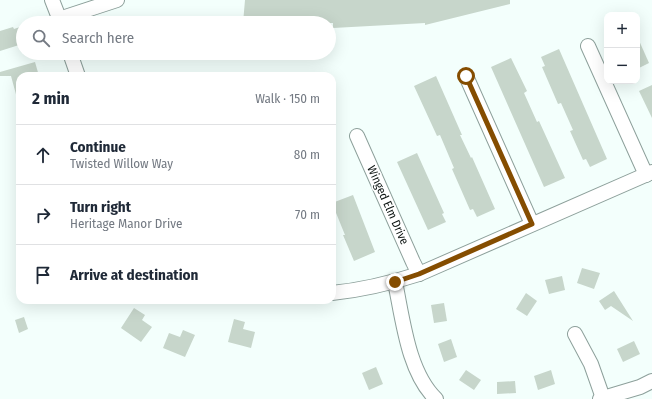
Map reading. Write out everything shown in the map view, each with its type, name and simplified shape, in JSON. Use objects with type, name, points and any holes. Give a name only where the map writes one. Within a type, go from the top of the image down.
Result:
[{"type":"street","points":[[52,0],[58,16]]},
{"type":"street","points":[[74,16],[117,0]]},
{"type":"street","points":[[336,293],[395,282],[419,274],[649,173],[588,46]]},
{"type":"street","points":[[72,60],[77,72]]},
{"type":"street","points":[[466,76],[532,224]]},
{"type":"street","name":"Winged Elm Drive","points":[[357,136],[419,274]]},
{"type":"street","points":[[395,282],[411,355],[416,370],[436,399]]},
{"type":"street","points":[[575,334],[591,364],[602,399],[640,387],[652,380]]},
{"type":"building","points":[[245,0],[510,0],[510,4],[425,25],[425,23],[336,28],[336,16],[244,16]]},
{"type":"building","points":[[13,27],[14,29],[16,28],[16,46],[0,51],[0,31]]},
{"type":"building","points":[[640,43],[649,63],[640,68]]},
{"type":"building","points":[[559,49],[607,159],[590,167],[586,159],[583,160],[570,131],[573,130],[561,103],[558,104],[542,67],[545,66],[541,57]]},
{"type":"building","points":[[511,58],[527,91],[524,93],[537,122],[539,121],[565,178],[544,187],[491,67]]},
{"type":"building","points":[[35,62],[38,72],[16,72],[16,94],[11,76],[0,76],[0,72]]},
{"type":"building","points":[[436,76],[462,135],[460,135],[471,158],[472,157],[495,209],[477,217],[473,209],[470,210],[452,169],[454,168],[440,135],[437,136],[414,86]]},
{"type":"building","points":[[652,85],[652,118],[639,91]]},
{"type":"building","points":[[417,153],[444,213],[442,214],[446,222],[428,230],[397,162]]},
{"type":"building","points":[[353,195],[375,252],[354,261],[343,235],[345,235],[336,213],[336,201]]},
{"type":"building","points":[[582,268],[600,273],[594,289],[577,283]]},
{"type":"building","points":[[562,276],[565,290],[549,294],[545,280]]},
{"type":"building","points":[[614,291],[633,321],[611,306],[605,310],[599,301]]},
{"type":"building","points":[[526,293],[537,301],[527,316],[516,309]]},
{"type":"building","points":[[444,303],[447,321],[434,323],[431,305]]},
{"type":"building","points":[[134,308],[145,315],[142,320],[152,327],[141,342],[121,328]]},
{"type":"building","points":[[24,317],[28,329],[19,333],[15,320]]},
{"type":"building","points":[[234,319],[245,322],[243,329],[255,332],[251,348],[228,342]]},
{"type":"building","points":[[183,330],[195,335],[185,357],[163,348],[169,333],[180,337]]},
{"type":"building","points":[[451,339],[457,357],[444,362],[438,344]]},
{"type":"building","points":[[634,341],[640,354],[623,362],[617,349]]},
{"type":"building","points":[[376,367],[383,384],[369,390],[362,373]]},
{"type":"building","points":[[466,370],[481,380],[474,390],[459,380]]},
{"type":"building","points":[[551,370],[555,384],[538,390],[534,376]]},
{"type":"building","points":[[515,381],[516,393],[497,394],[497,382]]},
{"type":"route","points":[[395,282],[419,274],[532,224],[466,76]]}]
